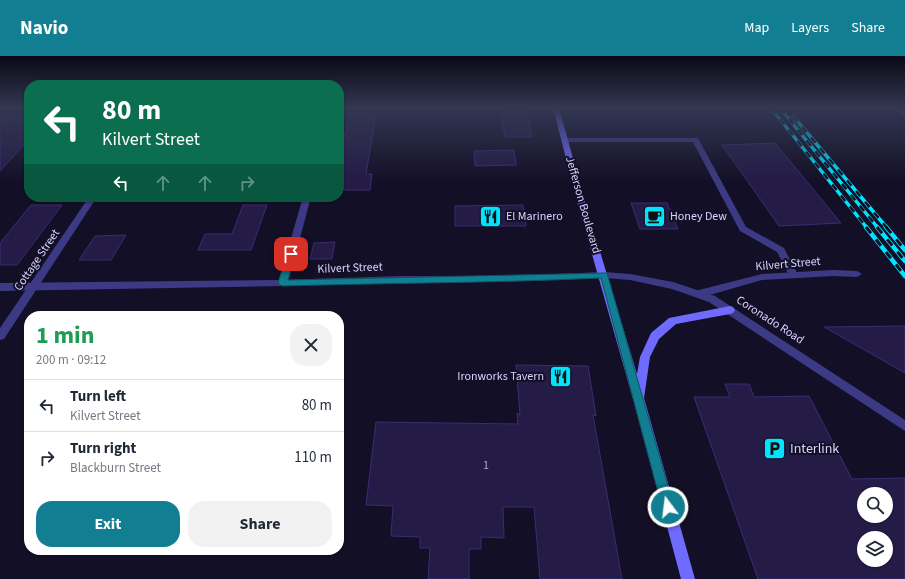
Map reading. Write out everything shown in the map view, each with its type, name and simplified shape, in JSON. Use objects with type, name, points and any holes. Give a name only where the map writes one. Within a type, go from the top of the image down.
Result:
[{"type":"main road","name":"Jefferson Boulevard","points":[[563,132],[582,205],[604,275],[639,399],[688,579]]},
{"type":"main road","points":[[639,399],[645,357],[655,336],[673,321],[730,310]]},
{"type":"street","points":[[565,140],[694,140],[743,229],[781,250],[793,275]]},
{"type":"street","name":"Cottage Street","points":[[0,336],[35,286],[90,202]]},
{"type":"street","points":[[282,283],[306,202]]},
{"type":"street","name":"Kilvert Street","points":[[698,294],[762,277],[858,274]]},
{"type":"street","name":"Kilvert Street","points":[[0,287],[282,283],[400,279],[499,279],[604,275]]},
{"type":"street","name":"Coronado Road","points":[[604,275],[644,279],[673,286],[712,299],[905,426]]},
{"type":"building","points":[[0,132],[24,132],[24,145],[0,171]]},
{"type":"building","points":[[345,132],[373,132],[366,174],[372,174],[370,190],[344,190]]},
{"type":"building","points":[[504,132],[531,132],[532,137],[505,137]]},
{"type":"building","points":[[775,143],[841,223],[779,226],[722,145]]},
{"type":"building","points":[[514,150],[516,165],[475,166],[474,151]]},
{"type":"building","name":"Honey Dew","points":[[631,203],[667,203],[678,229],[640,229]]},
{"type":"building","points":[[31,205],[62,205],[17,265],[0,265],[0,243]]},
{"type":"building","points":[[243,205],[267,205],[251,250],[198,250],[205,234],[232,234]]},
{"type":"building","name":"El Marinero","points":[[523,205],[526,226],[455,226],[455,206]]},
{"type":"building","points":[[126,235],[111,260],[79,260],[95,236]]},
{"type":"building","points":[[335,242],[332,259],[310,259],[314,243]]},
{"type":"building","points":[[905,326],[905,373],[824,327]]},
{"type":"building","points":[[516,365],[588,366],[596,416],[593,415],[622,579],[540,579],[534,507],[503,507],[504,538],[481,537],[481,549],[469,549],[469,579],[428,579],[430,548],[420,548],[420,537],[391,536],[393,506],[366,505],[376,422],[518,424],[517,413],[520,415]]},
{"type":"building","name":"Interlink","points":[[725,384],[749,384],[754,397],[809,396],[852,479],[905,478],[905,579],[758,579],[694,397],[730,397]]},
{"type":"railway","points":[[791,132],[867,228]]},
{"type":"railway","points":[[800,132],[878,228]]},
{"type":"railway","points":[[807,132],[887,228]]},
{"type":"railway","points":[[866,227],[905,276]]},
{"type":"railway","points":[[877,227],[905,261]]},
{"type":"railway","points":[[886,227],[905,250]]},
{"type":"place","name":"El Marinero","points":[[490,216]]},
{"type":"place","name":"Honey Dew","points":[[654,216]]},
{"type":"place","name":"Ironworks Tavern","points":[[560,376]]},
{"type":"place","name":"Interlink","points":[[775,449]]},
{"type":"route","points":[[291,254],[282,283],[400,279],[499,279],[604,275],[668,507]]}]
